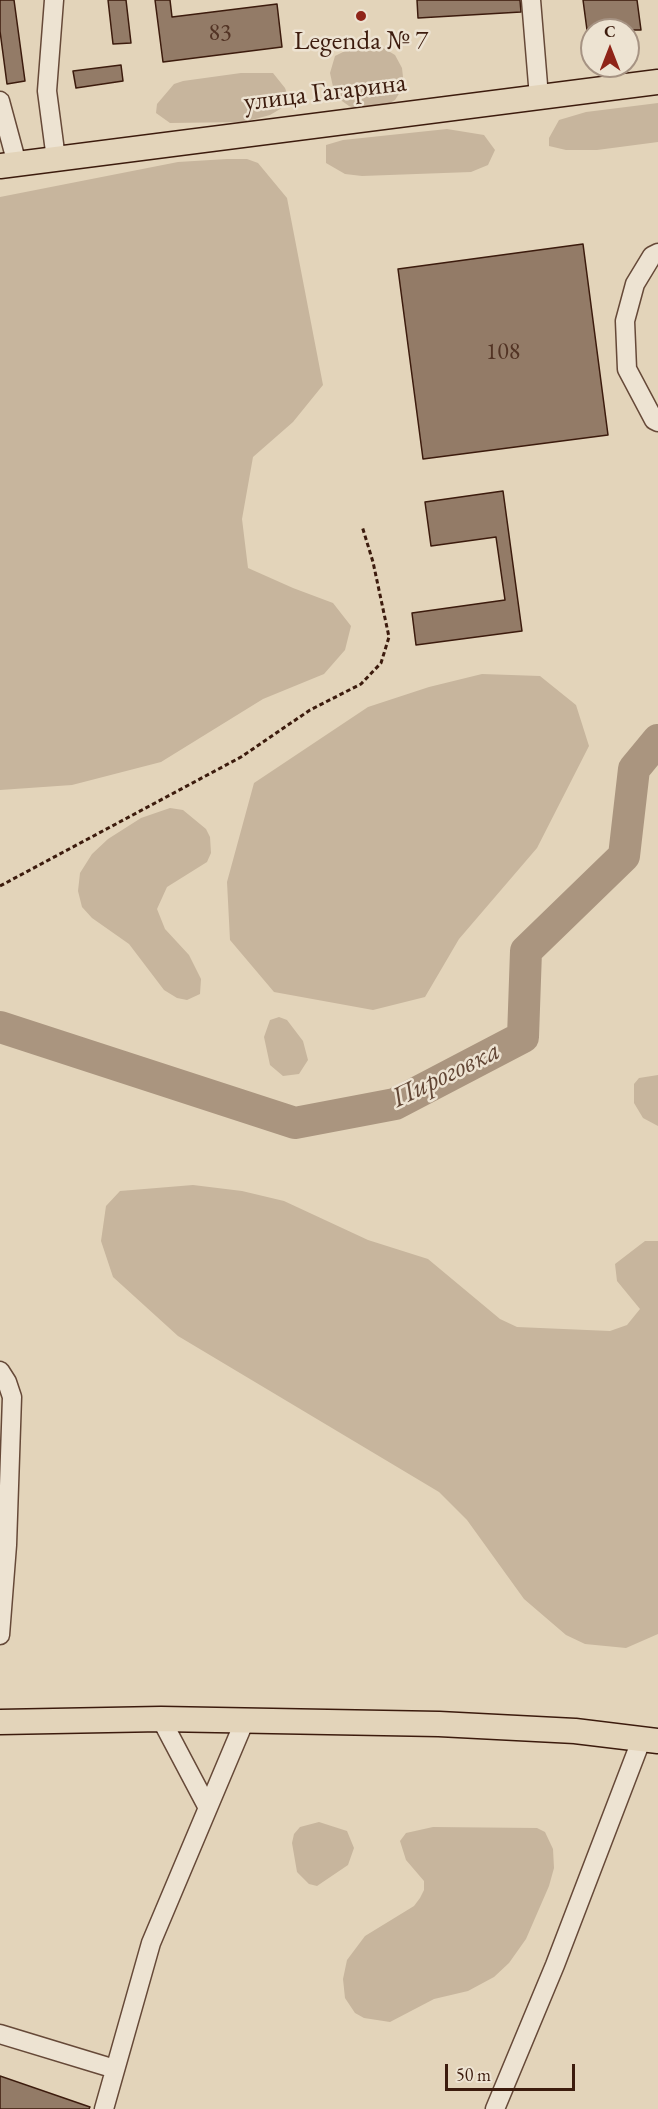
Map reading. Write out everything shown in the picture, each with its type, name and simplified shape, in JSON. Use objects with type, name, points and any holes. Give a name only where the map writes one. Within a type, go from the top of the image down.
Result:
[{"type":"main road","name":"улица Гагарина","points":[[8,165],[658,82]]},
{"type":"main road","points":[[0,1722],[161,1719],[439,1724],[574,1731],[650,1740]]},
{"type":"street","points":[[54,0],[47,91],[56,159]]},
{"type":"street","points":[[531,0],[539,97]]},
{"type":"street","points":[[0,101],[8,165]]},
{"type":"street","points":[[658,253],[652,256],[635,285],[625,321],[627,369],[654,420],[658,423]]},
{"type":"street","points":[[0,1371],[12,1397],[0,1635]]},
{"type":"street","points":[[161,1719],[208,1808]]},
{"type":"street","points":[[104,2109],[151,1943],[245,1720]]},
{"type":"street","points":[[495,2109],[650,1740]]},
{"type":"street","points":[[0,2034],[115,2069]]},
{"type":"path","points":[[0,886],[241,756],[310,710],[361,684],[381,663],[389,637],[374,562],[362,526]]},
{"type":"shaded area","points":[[380,46],[395,55],[402,68],[404,86],[395,100],[380,109],[362,111],[349,106],[335,96],[330,73],[335,56],[347,50]]},
{"type":"shaded area","points":[[241,73],[273,73],[285,88],[288,96],[287,105],[270,115],[244,122],[170,123],[156,113],[157,104],[174,84]]},
{"type":"shaded area","points":[[658,103],[658,142],[597,150],[566,150],[549,146],[549,138],[559,120],[586,112]]},
{"type":"shaded area","points":[[447,129],[484,135],[495,150],[488,165],[471,172],[362,176],[345,174],[326,163],[326,145],[343,140]]},
{"type":"shaded area","points":[[247,159],[258,163],[287,198],[323,385],[293,422],[253,457],[242,519],[248,568],[333,603],[351,626],[345,650],[324,674],[263,699],[161,762],[72,785],[0,790],[0,197],[178,162]]},
{"type":"shaded area","points":[[482,674],[540,676],[576,705],[589,746],[537,848],[459,939],[425,997],[373,1010],[274,992],[230,940],[227,882],[254,783],[368,707],[429,687]]},
{"type":"shaded area","points":[[170,808],[183,810],[206,829],[210,837],[211,853],[207,862],[167,887],[157,909],[165,929],[189,955],[201,979],[200,994],[187,1000],[177,998],[164,990],[129,944],[92,918],[82,907],[78,891],[80,873],[92,854],[108,839],[141,818]]},
{"type":"shaded area","points":[[279,1017],[287,1020],[303,1041],[308,1060],[299,1074],[283,1076],[270,1065],[264,1037],[270,1020]]},
{"type":"shaded area","points":[[658,1075],[658,1126],[643,1118],[634,1103],[634,1084],[639,1078]]},
{"type":"shaded area","points":[[193,1185],[242,1191],[284,1201],[368,1240],[428,1259],[500,1319],[517,1327],[610,1331],[627,1325],[640,1309],[617,1281],[615,1264],[645,1241],[658,1241],[658,1634],[626,1648],[585,1644],[566,1635],[524,1599],[467,1520],[439,1492],[178,1336],[113,1277],[101,1241],[106,1206],[120,1191]]},
{"type":"shaded area","points":[[319,1822],[347,1831],[354,1848],[348,1865],[317,1886],[309,1884],[297,1872],[292,1843],[294,1834],[300,1827]]},
{"type":"shaded area","points":[[433,1827],[537,1828],[545,1832],[553,1849],[554,1868],[549,1886],[526,1939],[509,1963],[494,1977],[468,1991],[434,1999],[390,2022],[364,2018],[355,2013],[345,1998],[343,1979],[347,1960],[365,1936],[414,1906],[420,1898],[424,1890],[424,1881],[406,1860],[400,1841],[406,1833]]},
{"type":"building","points":[[0,0],[14,0],[25,81],[7,84],[0,31]]},
{"type":"building","points":[[108,0],[126,0],[131,43],[113,44]]},
{"type":"building","points":[[155,0],[170,0],[172,17],[277,4],[282,47],[163,62]]},
{"type":"building","points":[[417,0],[520,0],[521,12],[418,18]]},
{"type":"building","points":[[583,0],[637,0],[639,18],[585,18]]},
{"type":"building","points":[[121,65],[123,81],[76,88],[73,71]]},
{"type":"building","points":[[583,244],[608,435],[423,459],[398,269]]},
{"type":"building","points":[[503,491],[522,631],[416,645],[412,613],[505,600],[496,537],[431,546],[425,502]]},
{"type":"building","points":[[0,2076],[90,2107],[89,2109],[0,2109]]},
{"type":"waterway","name":"Пироговка","points":[[0,1027],[295,1123],[395,1104],[523,1037],[526,951],[624,856],[634,769],[658,740]]},
{"type":"place","name":"Legenda № 7","points":[[361,16]]}]
